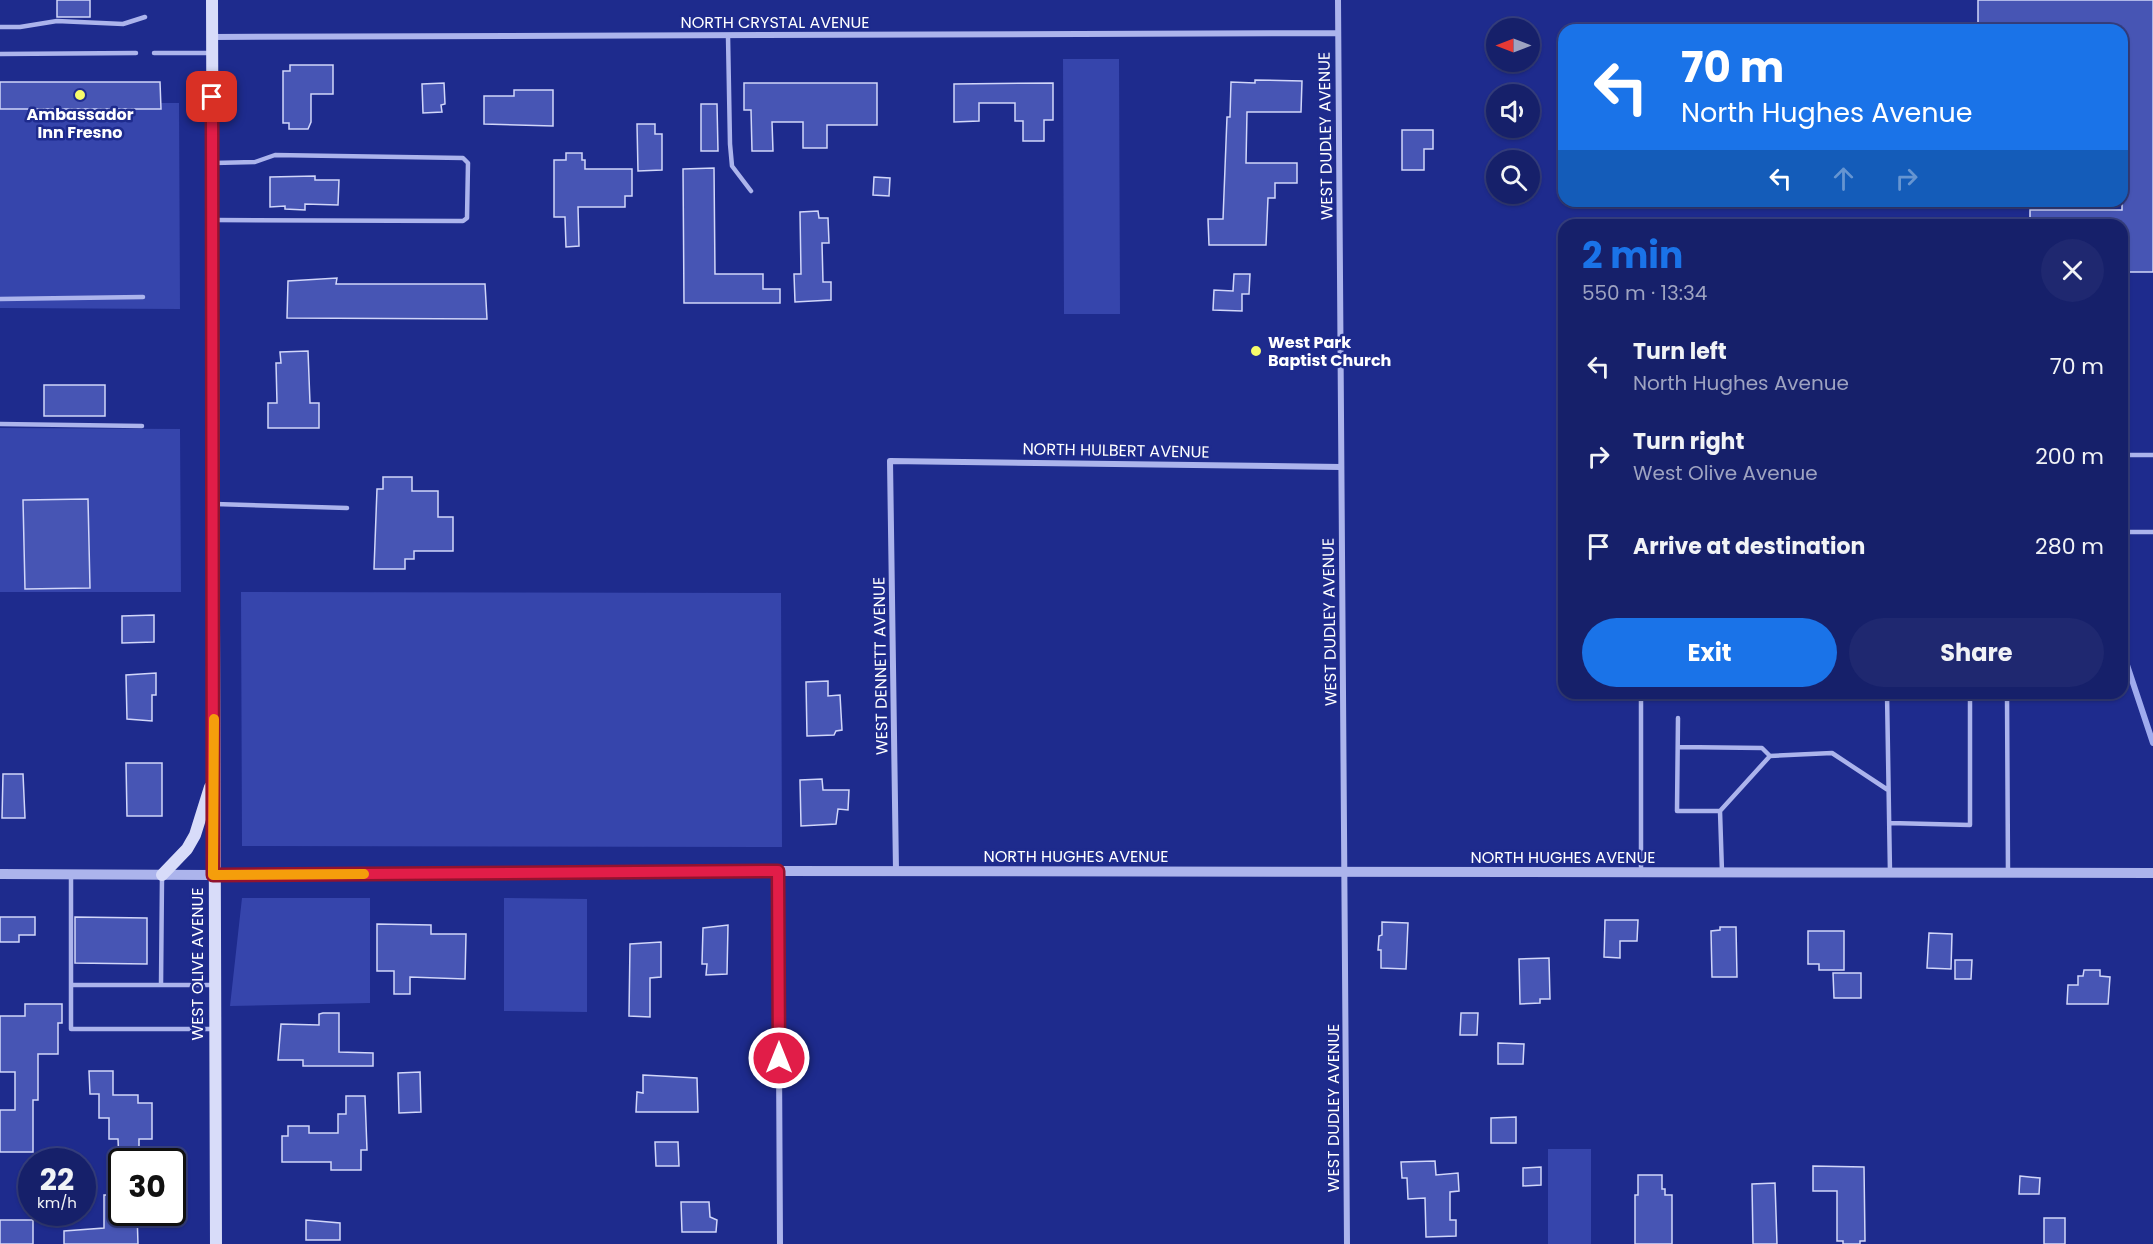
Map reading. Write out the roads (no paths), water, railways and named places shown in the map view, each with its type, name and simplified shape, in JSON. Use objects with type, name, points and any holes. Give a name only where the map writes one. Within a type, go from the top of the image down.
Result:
[{"type":"main road","name":"WEST OLIVE AVENUE","points":[[212,0],[213,875],[216,1244]]},
{"type":"main road","points":[[162,875],[187,849],[195,835],[214,774]]},
{"type":"street","name":"WEST DUDLEY AVENUE","points":[[1338,0],[1347,1244]]},
{"type":"street","name":"NORTH CRYSTAL AVENUE","points":[[212,37],[1338,33]]},
{"type":"street","name":"NORTH HULBERT AVENUE","points":[[890,460],[1341,467]]},
{"type":"street","name":"WEST DENNETT AVENUE","points":[[890,460],[896,871]]},
{"type":"street","name":"NORTH HUGHES AVENUE","points":[[0,874],[213,875],[778,871],[2153,873]]},
{"type":"street","points":[[778,871],[780,1244]]},
{"type":"lane","points":[[0,27],[20,27],[57,21],[123,24],[145,18]]},
{"type":"lane","points":[[728,36],[732,166],[751,191]]},
{"type":"lane","points":[[0,54],[136,53]]},
{"type":"lane","points":[[154,53],[212,53]]},
{"type":"lane","points":[[212,163],[255,162],[275,155],[463,158],[468,163],[467,218],[463,221],[212,220]]},
{"type":"lane","points":[[0,298],[143,297]]},
{"type":"lane","points":[[0,424],[142,426]]},
{"type":"lane","points":[[2128,455],[2153,455]]},
{"type":"lane","points":[[214,504],[347,508]]},
{"type":"lane","points":[[2128,532],[2153,532]]},
{"type":"lane","points":[[1641,699],[1641,872]]},
{"type":"lane","points":[[1887,699],[1890,873]]},
{"type":"lane","points":[[1890,823],[1970,825],[1970,699]]},
{"type":"lane","points":[[2007,699],[2008,873]]},
{"type":"lane","points":[[1678,718],[1677,811],[1720,811]]},
{"type":"lane","points":[[1678,747],[1762,748],[1770,756]]},
{"type":"lane","points":[[1722,872],[1720,811],[1770,756],[1832,753],[1888,790]]},
{"type":"lane","points":[[71,874],[71,1029],[214,1029]]},
{"type":"lane","points":[[161,985],[162,875]]},
{"type":"lane","points":[[71,985],[214,984]]},
{"type":"waterway","points":[[2128,668],[2153,743]]},
{"type":"place","name":"Ambassador Inn Fresno","points":[[80,95]]},
{"type":"place","name":"West Park Baptist Church","points":[[1256,351]]}]
